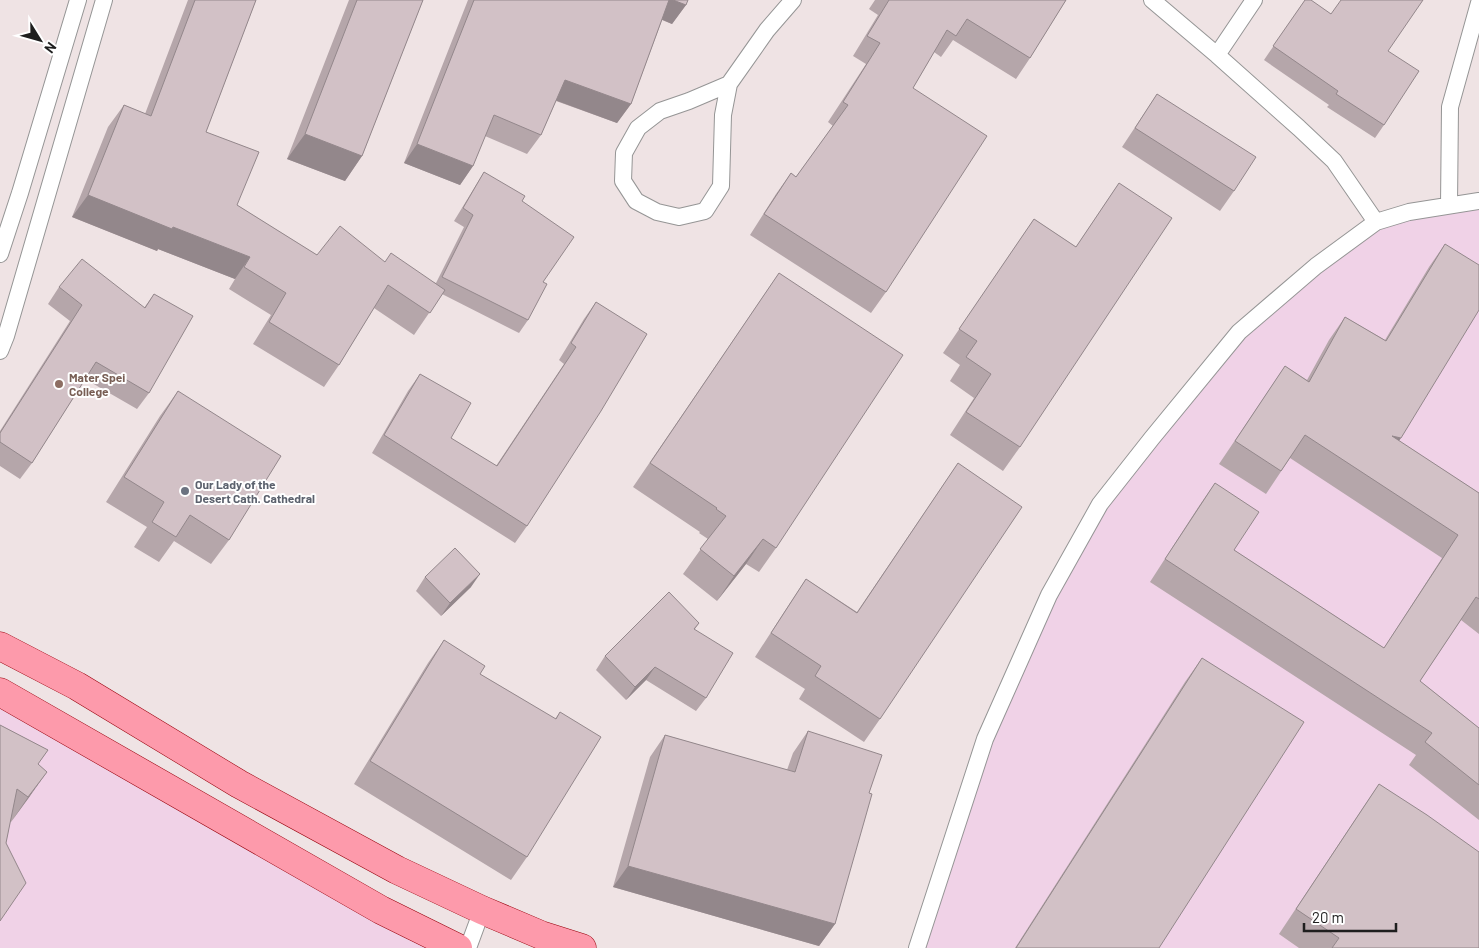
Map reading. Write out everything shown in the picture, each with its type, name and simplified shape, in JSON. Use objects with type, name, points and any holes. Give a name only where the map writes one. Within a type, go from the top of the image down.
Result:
[{"type":"main road","points":[[0,646],[76,686],[239,784],[398,870],[482,910],[541,935],[582,948]]},
{"type":"main road","points":[[51,721],[76,686]]},
{"type":"main road","points":[[0,692],[381,910],[458,948]]},
{"type":"main road","points":[[0,710],[14,715],[51,721]]},
{"type":"lane","points":[[0,254],[78,0]]},
{"type":"lane","points":[[0,351],[104,0]]},
{"type":"lane","points":[[729,84],[660,111],[638,128],[624,153],[623,181],[636,201],[657,212],[679,218],[705,212],[721,186],[722,115],[729,84],[767,30],[793,0]]},
{"type":"lane","points":[[1152,0],[1300,128],[1334,161],[1376,222]]},
{"type":"lane","points":[[1217,55],[1254,0]]},
{"type":"lane","points":[[1449,205],[1450,108],[1479,3]]},
{"type":"lane","points":[[917,948],[985,739],[1049,595],[1100,504],[1239,332],[1316,266],[1376,222],[1409,212],[1479,201]]},
{"type":"lane","points":[[468,948],[482,910]]},
{"type":"shaded area","points":[[1479,201],[1479,948],[917,948],[985,739],[1100,504],[1239,332],[1376,222]]},
{"type":"shaded area","points":[[0,692],[458,948],[0,948]]},
{"type":"building","points":[[195,0],[256,0],[206,132],[259,152],[237,205],[317,255],[340,226],[385,262],[391,253],[445,290],[430,313],[388,285],[339,365],[269,322],[286,293],[244,267],[250,257],[173,227],[172,229],[88,195],[124,105],[151,116]]},
{"type":"building","points":[[357,0],[423,0],[362,156],[305,134]]},
{"type":"building","points":[[474,0],[669,0],[631,104],[565,80],[541,135],[494,115],[473,166],[417,144]]},
{"type":"building","points":[[673,0],[688,0],[686,5]]},
{"type":"building","points":[[889,0],[1066,0],[1030,58],[967,19],[956,36],[947,30],[913,88],[987,136],[886,292],[764,214],[791,173],[796,177],[848,105],[843,102],[880,43],[867,36]]},
{"type":"building","points":[[1305,0],[1311,0],[1331,14],[1341,0],[1423,0],[1388,51],[1419,71],[1384,125],[1336,94],[1338,91],[1273,46]]},
{"type":"building","points":[[1157,94],[1256,157],[1234,191],[1135,128]]},
{"type":"building","points":[[484,172],[525,196],[522,201],[574,237],[543,282],[547,284],[528,320],[442,277],[473,215],[463,208]]},
{"type":"building","points":[[1119,183],[1172,218],[1020,447],[966,412],[991,374],[966,357],[977,341],[959,329],[1034,219],[1076,247]]},
{"type":"building","points":[[1445,244],[1479,265],[1479,310],[1401,438],[1392,436],[1479,493],[1479,599],[1476,597],[1420,681],[1479,728],[1479,785],[1425,742],[1432,733],[1165,559],[1215,483],[1259,512],[1234,550],[1384,648],[1458,535],[1305,435],[1281,471],[1235,441],[1285,366],[1309,382],[1345,317],[1386,341]]},
{"type":"building","points":[[82,259],[145,308],[154,294],[193,316],[149,393],[96,362],[32,463],[0,442],[0,433],[82,305],[59,287]]},
{"type":"building","points":[[779,273],[903,355],[776,548],[763,539],[734,576],[700,549],[726,516],[650,463]]},
{"type":"building","points":[[596,302],[647,334],[601,411],[527,526],[384,435],[420,374],[471,403],[451,438],[497,466],[576,347],[571,343]]},
{"type":"building","name":"Our Lady of the Desert Cath. Cathedral","points":[[178,391],[281,456],[229,540],[190,515],[176,537],[152,522],[164,502],[124,477]]},
{"type":"building","points":[[958,463],[1022,507],[880,719],[815,676],[821,666],[771,633],[806,579],[857,613]]},
{"type":"building","points":[[455,548],[480,574],[450,603],[425,577]]},
{"type":"building","points":[[669,592],[699,623],[694,629],[733,653],[706,698],[655,667],[635,687],[605,656]]},
{"type":"building","points":[[444,640],[485,666],[480,674],[556,719],[560,712],[601,737],[527,857],[370,761]]},
{"type":"building","points":[[1202,658],[1304,722],[1159,948],[1016,948]]},
{"type":"building","points":[[0,725],[48,750],[38,764],[47,772],[28,797],[17,789],[6,843],[26,883],[0,921]]},
{"type":"building","points":[[808,731],[882,755],[869,793],[872,794],[835,924],[628,866],[665,735],[795,772]]},
{"type":"building","points":[[1379,784],[1479,852],[1479,948],[1332,948],[1339,938],[1296,909]]},
{"type":"place","name":"Mater Spei College","points":[[59,384]]},
{"type":"place","name":"Our Lady of the Desert Cath. Cathedral","points":[[185,491]]}]
